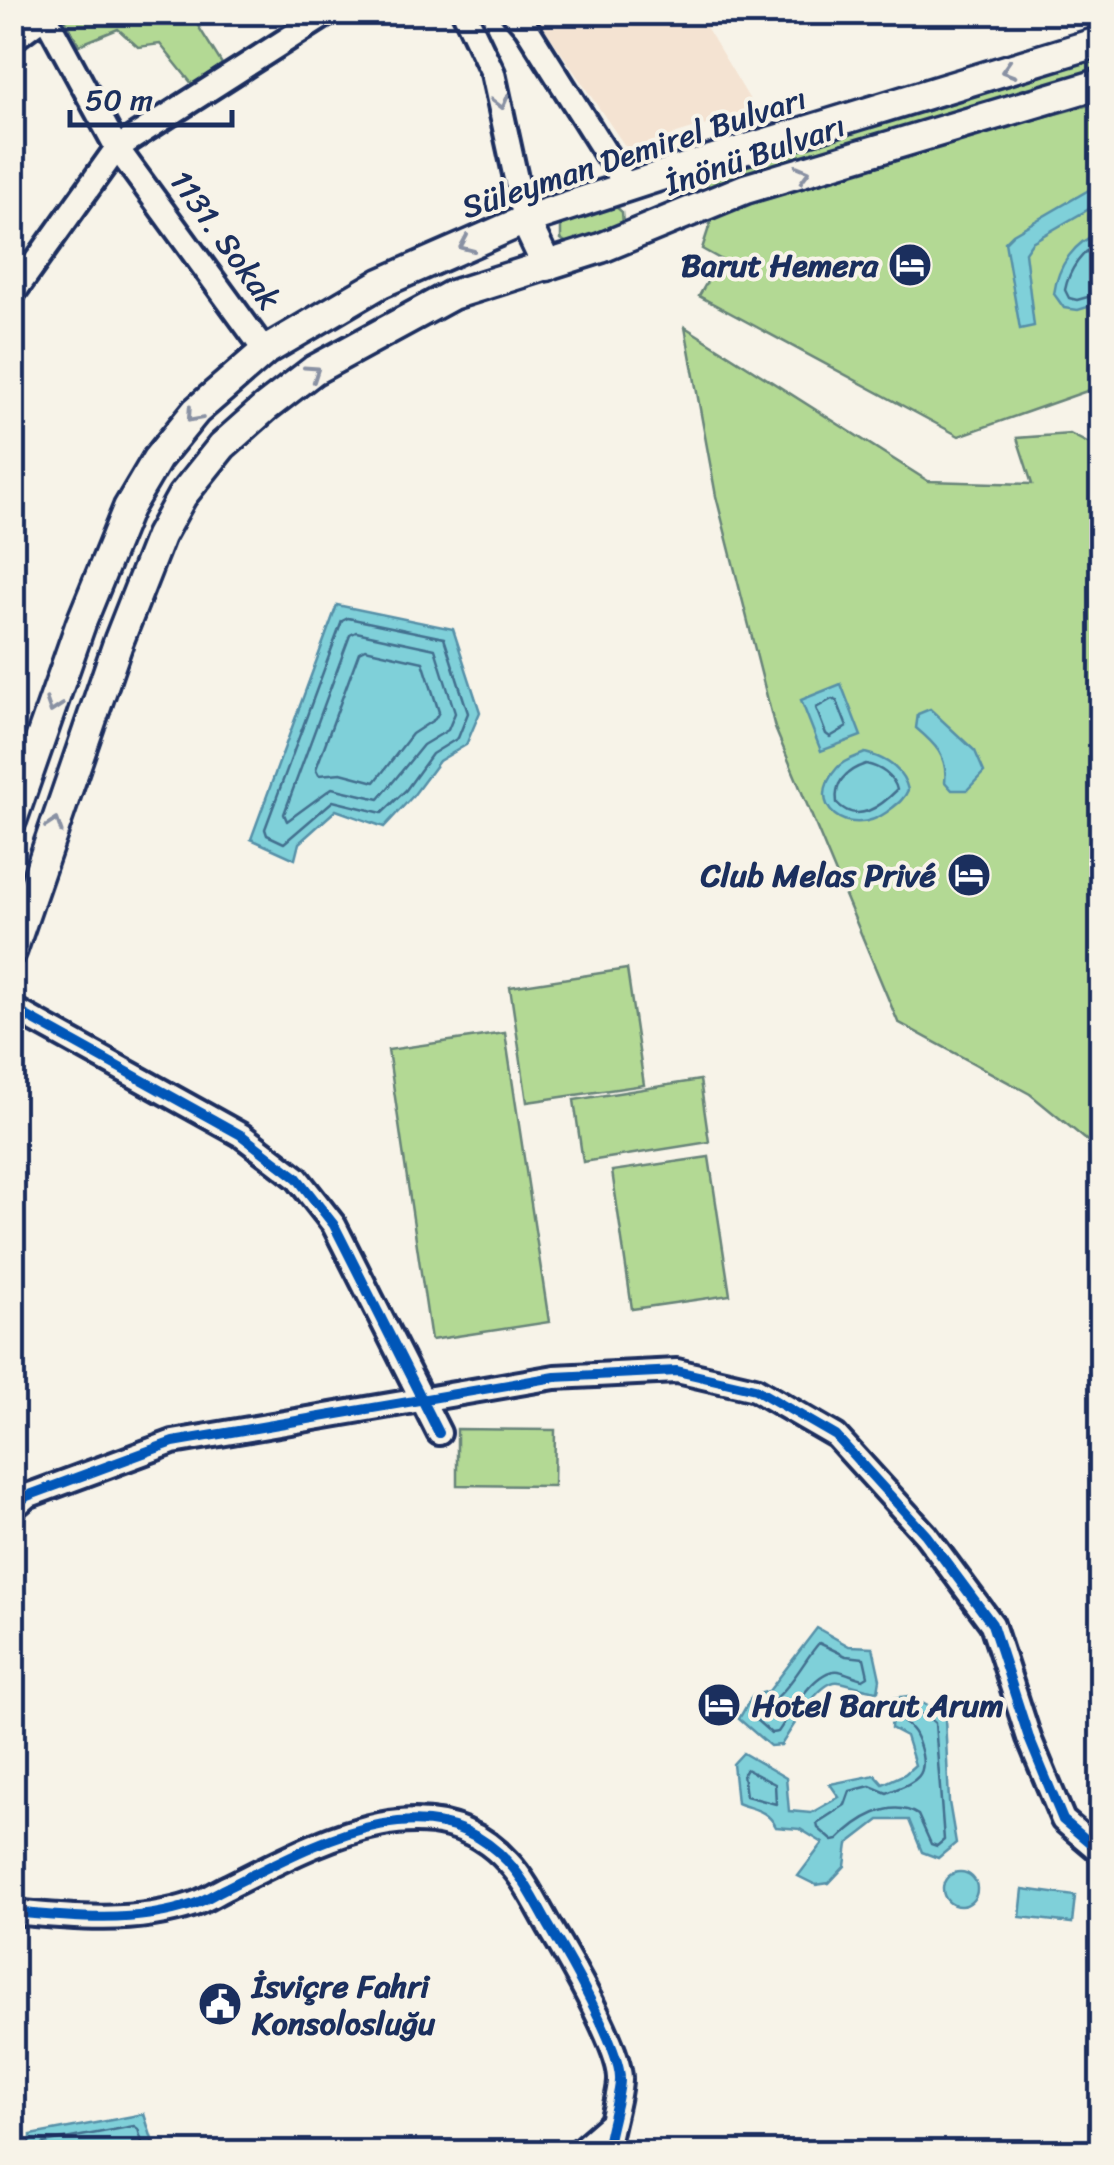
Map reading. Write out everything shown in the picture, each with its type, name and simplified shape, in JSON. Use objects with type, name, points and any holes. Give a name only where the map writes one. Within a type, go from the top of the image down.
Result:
[{"type":"main road","name":"Süleyman Demirel Bulvarı","points":[[12,820],[81,622],[128,508],[157,459],[196,411],[265,351],[381,283],[525,220],[1102,42]]},
{"type":"main road","name":"İnönü Bulvarı","points":[[547,266],[650,229],[744,189],[1102,83]]},
{"type":"main road","points":[[627,188],[650,229]]},
{"type":"main road","points":[[12,951],[144,575],[182,496],[222,446],[314,370],[452,296],[547,266],[525,220]]},
{"type":"street","points":[[12,294],[117,148],[330,12]]},
{"type":"street","points":[[464,12],[493,74],[525,220]]},
{"type":"street","points":[[512,12],[526,27],[627,188]]},
{"type":"street","points":[[12,40],[44,14]]},
{"type":"street","name":"1131. Sokak","points":[[44,14],[117,148],[265,351]]},
{"type":"street","points":[[12,1008],[241,1135],[297,1178],[334,1225],[438,1433]]},
{"type":"street","points":[[12,1508],[27,1496],[174,1442],[554,1377],[677,1371],[755,1389],[836,1436],[926,1535],[992,1624],[1029,1738],[1063,1820],[1102,1853]]},
{"type":"street","points":[[12,1912],[120,1918],[194,1904],[362,1827],[406,1820],[441,1824],[478,1836],[524,1882],[570,1962],[610,2044],[620,2078],[606,2152]]},
{"type":"street","points":[[578,2152],[608,2126]]},
{"type":"shaded area","points":[[534,13],[698,13],[756,110],[627,149]]},
{"type":"green space","points":[[62,13],[190,13],[222,64],[193,85],[160,44],[138,47],[118,29],[79,45]]},
{"type":"green space","points":[[1101,55],[1101,69],[709,188],[705,175]]},
{"type":"green space","name":"Barut Hemera","points":[[1101,102],[1101,386],[959,436],[699,296],[720,259],[702,249],[712,218],[1013,125]]},
{"type":"green space","points":[[614,205],[622,212],[623,225],[571,246],[561,239],[561,223]]},
{"type":"green space","name":"Club Melas Privé","points":[[685,327],[928,481],[1032,484],[1017,438],[1070,434],[1101,450],[1101,1152],[1030,1094],[898,1022],[775,728],[716,496]]},
{"type":"green space","points":[[627,969],[644,1085],[527,1102],[510,987]]},
{"type":"green space","points":[[505,1033],[549,1322],[431,1340],[388,1050]]},
{"type":"green space","points":[[700,1080],[709,1142],[583,1162],[574,1100]]},
{"type":"green space","points":[[709,1157],[730,1295],[632,1309],[612,1171]]},
{"type":"green space","points":[[457,1429],[555,1430],[554,1486],[457,1485]]},
{"type":"water","points":[[1101,183],[1101,202],[1032,242],[1025,252],[1034,326],[1020,329],[1005,242]]},
{"type":"water","points":[[1101,232],[1101,303],[1078,310],[1064,308],[1054,294],[1059,273],[1075,248]]},
{"type":"water","points":[[337,605],[453,629],[480,712],[466,745],[439,761],[384,827],[336,810],[299,843],[295,859],[251,839]]},
{"type":"water","points":[[841,684],[861,736],[821,751],[801,700]]},
{"type":"water","points":[[930,709],[975,751],[984,772],[967,790],[952,790],[945,782],[939,751],[916,728],[918,714]]},
{"type":"water","points":[[865,753],[892,765],[908,790],[897,805],[872,820],[845,820],[828,806],[828,782],[840,765]]},
{"type":"water","points":[[817,1628],[849,1646],[873,1647],[880,1679],[878,1691],[831,1683],[807,1706],[781,1745],[770,1746],[739,1719],[752,1696],[769,1691]]},
{"type":"water","points":[[908,1696],[945,1718],[949,1802],[956,1843],[938,1858],[922,1852],[909,1820],[879,1820],[848,1844],[845,1866],[829,1883],[816,1885],[798,1876],[823,1843],[800,1829],[776,1827],[764,1813],[737,1803],[733,1764],[743,1753],[786,1778],[789,1811],[811,1813],[839,1797],[830,1784],[875,1775],[883,1784],[915,1765],[906,1736],[891,1728],[893,1698]]},
{"type":"water","points":[[960,1872],[972,1877],[977,1889],[972,1901],[960,1906],[948,1901],[943,1889],[948,1877]]},
{"type":"water","points":[[1023,1889],[1075,1896],[1072,1923],[1020,1917]]},
{"type":"water","points":[[144,2114],[156,2152],[31,2152],[31,2135]]},
{"type":"cycle path","points":[[12,1008],[241,1135],[297,1178],[334,1225],[439,1433]]},
{"type":"cycle path","points":[[12,1509],[27,1496],[173,1442],[555,1377],[677,1371],[755,1389],[836,1436],[926,1535],[992,1624],[1029,1738],[1063,1820],[1102,1853]]},
{"type":"cycle path","points":[[12,1912],[104,1918],[172,1910],[203,1900],[333,1838],[407,1821],[443,1824],[477,1837],[508,1862],[525,1885],[579,1979],[611,2045],[620,2085],[606,2152]]},
{"type":"place","name":"Barut Hemera","points":[[910,265]]},
{"type":"place","name":"Club Melas Privé","points":[[969,875]]},
{"type":"place","name":"Hotel Barut Arum","points":[[719,1705]]},
{"type":"place","name":"İsviçre Fahri Konsolosluğu","points":[[220,2004]]}]
